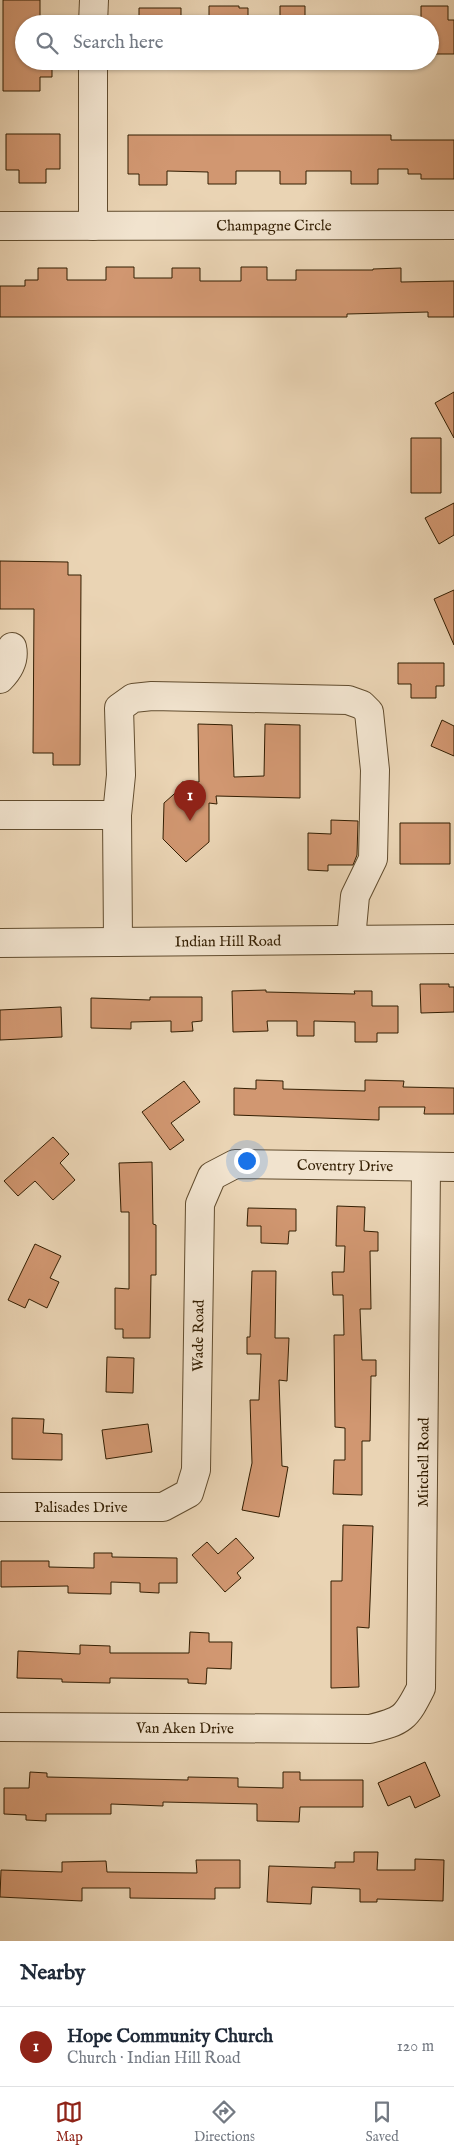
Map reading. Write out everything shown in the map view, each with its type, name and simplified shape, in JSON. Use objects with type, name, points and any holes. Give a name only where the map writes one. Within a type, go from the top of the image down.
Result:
[{"type":"street","points":[[93,15],[94,0]]},
{"type":"street","points":[[93,70],[93,226]]},
{"type":"street","name":"Champagne Circle","points":[[0,226],[454,225]]},
{"type":"street","points":[[0,679],[8,670],[14,654],[12,647]]},
{"type":"street","points":[[118,942],[117,815],[120,775],[119,708],[133,698],[152,696],[348,700],[362,704],[369,712],[372,723],[375,770],[373,859],[355,896],[351,940]]},
{"type":"street","points":[[0,815],[117,815]]},
{"type":"street","name":"Indian Hill Road","points":[[0,943],[454,939]]},
{"type":"street","name":"Coventry Drive","points":[[235,1164],[454,1167]]},
{"type":"street","name":"Wade Road","points":[[163,1507],[189,1493],[196,1470],[200,1204],[212,1176],[235,1164]]},
{"type":"street","name":"Mitchell Road","points":[[370,1729],[396,1722],[410,1711],[421,1688],[426,1167]]},
{"type":"street","name":"Palisades Drive","points":[[0,1507],[163,1507]]},
{"type":"street","name":"Van Aken Drive","points":[[0,1727],[370,1729]]},
{"type":"building","points":[[3,0],[40,0],[40,15],[15,15],[15,70],[52,70],[52,77],[40,77],[40,91],[3,91]]},
{"type":"building","points":[[209,6],[239,6],[239,8],[248,8],[248,15],[209,15]]},
{"type":"building","points":[[280,6],[305,6],[305,15],[280,15]]},
{"type":"building","points":[[421,6],[448,6],[448,20],[454,20],[454,54],[439,54],[439,15],[421,15]]},
{"type":"building","points":[[139,8],[181,8],[181,15],[139,15]]},
{"type":"building","points":[[6,134],[60,134],[60,169],[46,169],[46,183],[19,183],[19,170],[6,170]]},
{"type":"building","points":[[128,135],[391,135],[391,140],[454,140],[454,179],[421,179],[421,174],[408,174],[408,169],[378,169],[378,184],[351,184],[351,171],[306,171],[306,184],[280,184],[280,171],[236,171],[236,184],[208,184],[208,172],[167,171],[167,185],[139,185],[139,174],[128,174]]},
{"type":"building","points":[[106,267],[134,267],[134,278],[172,278],[172,268],[200,268],[200,281],[241,281],[241,267],[267,267],[267,280],[296,280],[296,270],[401,268],[401,282],[454,281],[454,317],[428,317],[428,312],[347,314],[347,317],[0,317],[0,286],[25,286],[25,280],[38,280],[38,268],[67,268],[67,280],[106,280]]},
{"type":"building","points":[[454,392],[454,438],[435,403]]},
{"type":"building","points":[[411,438],[441,438],[441,493],[411,493]]},
{"type":"building","points":[[454,503],[454,535],[439,544],[425,518]]},
{"type":"building","points":[[0,561],[68,562],[68,575],[81,575],[80,765],[53,765],[53,753],[33,753],[34,609],[0,609]]},
{"type":"building","points":[[454,590],[454,645],[434,599]]},
{"type":"building","points":[[398,663],[444,663],[444,686],[436,686],[436,698],[411,698],[411,684],[398,684]]},
{"type":"building","points":[[442,720],[454,726],[454,756],[431,746]]},
{"type":"building","points":[[198,724],[232,725],[234,777],[264,776],[265,724],[300,725],[300,798],[216,796],[217,804],[209,803],[209,842],[186,862],[163,839],[164,803],[182,787],[182,782],[199,782]]},
{"type":"building","points":[[331,820],[358,821],[357,855],[353,865],[328,865],[328,871],[308,870],[308,833],[331,834]]},
{"type":"building","points":[[400,823],[450,823],[450,864],[400,864]]},
{"type":"building","points":[[420,984],[449,984],[449,987],[454,987],[454,1012],[421,1013]]},
{"type":"building","points":[[266,990],[266,992],[355,994],[354,991],[372,991],[372,1006],[398,1006],[398,1033],[377,1033],[377,1042],[355,1042],[355,1022],[314,1021],[314,1036],[297,1036],[297,1021],[267,1021],[268,1031],[233,1032],[232,991]]},
{"type":"building","points":[[150,997],[202,997],[202,1021],[192,1022],[193,1031],[171,1032],[171,1021],[131,1022],[131,1029],[91,1028],[91,998],[150,1000]]},
{"type":"building","points":[[61,1007],[62,1037],[0,1040],[0,1010]]},
{"type":"building","points":[[256,1080],[283,1081],[283,1089],[365,1091],[365,1080],[404,1081],[403,1087],[454,1088],[454,1114],[424,1114],[425,1107],[379,1107],[379,1120],[234,1115],[234,1088],[256,1089]]},
{"type":"building","points":[[184,1081],[200,1102],[171,1123],[184,1140],[170,1150],[142,1112]]},
{"type":"building","points":[[53,1137],[69,1154],[60,1163],[75,1180],[53,1200],[35,1181],[18,1196],[4,1181]]},
{"type":"building","points":[[152,1162],[153,1224],[156,1225],[156,1275],[151,1275],[150,1338],[123,1338],[123,1329],[115,1329],[115,1288],[129,1289],[129,1212],[121,1212],[119,1163]]},
{"type":"building","points":[[337,1206],[365,1207],[364,1231],[378,1232],[378,1251],[370,1251],[371,1309],[360,1309],[362,1360],[376,1360],[376,1376],[371,1376],[370,1441],[362,1441],[362,1495],[333,1494],[334,1460],[345,1460],[345,1428],[335,1427],[334,1335],[344,1335],[343,1295],[333,1295],[332,1272],[344,1272],[345,1246],[336,1246]]},
{"type":"building","points":[[248,1208],[296,1209],[296,1231],[289,1231],[288,1244],[261,1243],[261,1226],[247,1226]]},
{"type":"building","points":[[35,1244],[61,1256],[50,1278],[59,1282],[47,1308],[29,1299],[25,1308],[8,1300]]},
{"type":"building","points":[[252,1271],[276,1271],[275,1338],[289,1338],[287,1381],[279,1380],[282,1466],[288,1467],[279,1517],[242,1510],[252,1463],[250,1400],[259,1400],[261,1354],[247,1354],[247,1337],[250,1337]]},
{"type":"building","points":[[107,1357],[134,1358],[133,1393],[106,1392]]},
{"type":"building","points":[[12,1418],[44,1419],[43,1433],[62,1434],[62,1460],[12,1459]]},
{"type":"building","points":[[148,1424],[152,1452],[106,1459],[102,1430]]},
{"type":"building","points":[[343,1525],[373,1526],[369,1628],[357,1627],[359,1687],[331,1688],[331,1581],[342,1581]]},
{"type":"building","points":[[236,1538],[254,1558],[237,1573],[241,1578],[225,1592],[192,1555],[207,1542],[218,1554]]},
{"type":"building","points":[[94,1553],[112,1553],[112,1557],[177,1558],[177,1583],[159,1583],[159,1593],[140,1592],[140,1583],[111,1582],[111,1594],[68,1593],[68,1586],[1,1587],[1,1561],[49,1561],[49,1567],[94,1568]]},
{"type":"building","points":[[190,1632],[209,1633],[209,1642],[232,1642],[231,1669],[207,1668],[206,1684],[188,1683],[188,1679],[110,1678],[110,1683],[62,1682],[62,1679],[17,1678],[18,1651],[80,1654],[80,1645],[110,1646],[110,1653],[189,1653]]},
{"type":"building","points":[[425,1762],[440,1796],[415,1808],[410,1796],[388,1806],[378,1783]]},
{"type":"building","points":[[30,1772],[47,1773],[47,1777],[188,1780],[188,1777],[238,1778],[238,1787],[283,1788],[283,1772],[300,1772],[300,1780],[363,1780],[363,1807],[300,1807],[299,1822],[257,1821],[257,1804],[163,1802],[163,1806],[111,1804],[111,1814],[46,1814],[46,1821],[26,1820],[26,1815],[4,1814],[4,1788],[29,1788]]},
{"type":"building","points":[[354,1852],[378,1852],[377,1870],[415,1870],[415,1859],[444,1860],[443,1901],[377,1899],[377,1902],[360,1902],[360,1889],[312,1887],[311,1904],[267,1902],[269,1866],[335,1868],[335,1862],[354,1862]]},
{"type":"building","points":[[196,1860],[240,1860],[240,1888],[215,1888],[215,1899],[130,1898],[130,1888],[82,1888],[82,1901],[0,1897],[1,1870],[62,1872],[62,1862],[106,1861],[107,1872],[197,1873]]},
{"type":"place","name":"Hope Community Church","points":[[190,821]]}]
